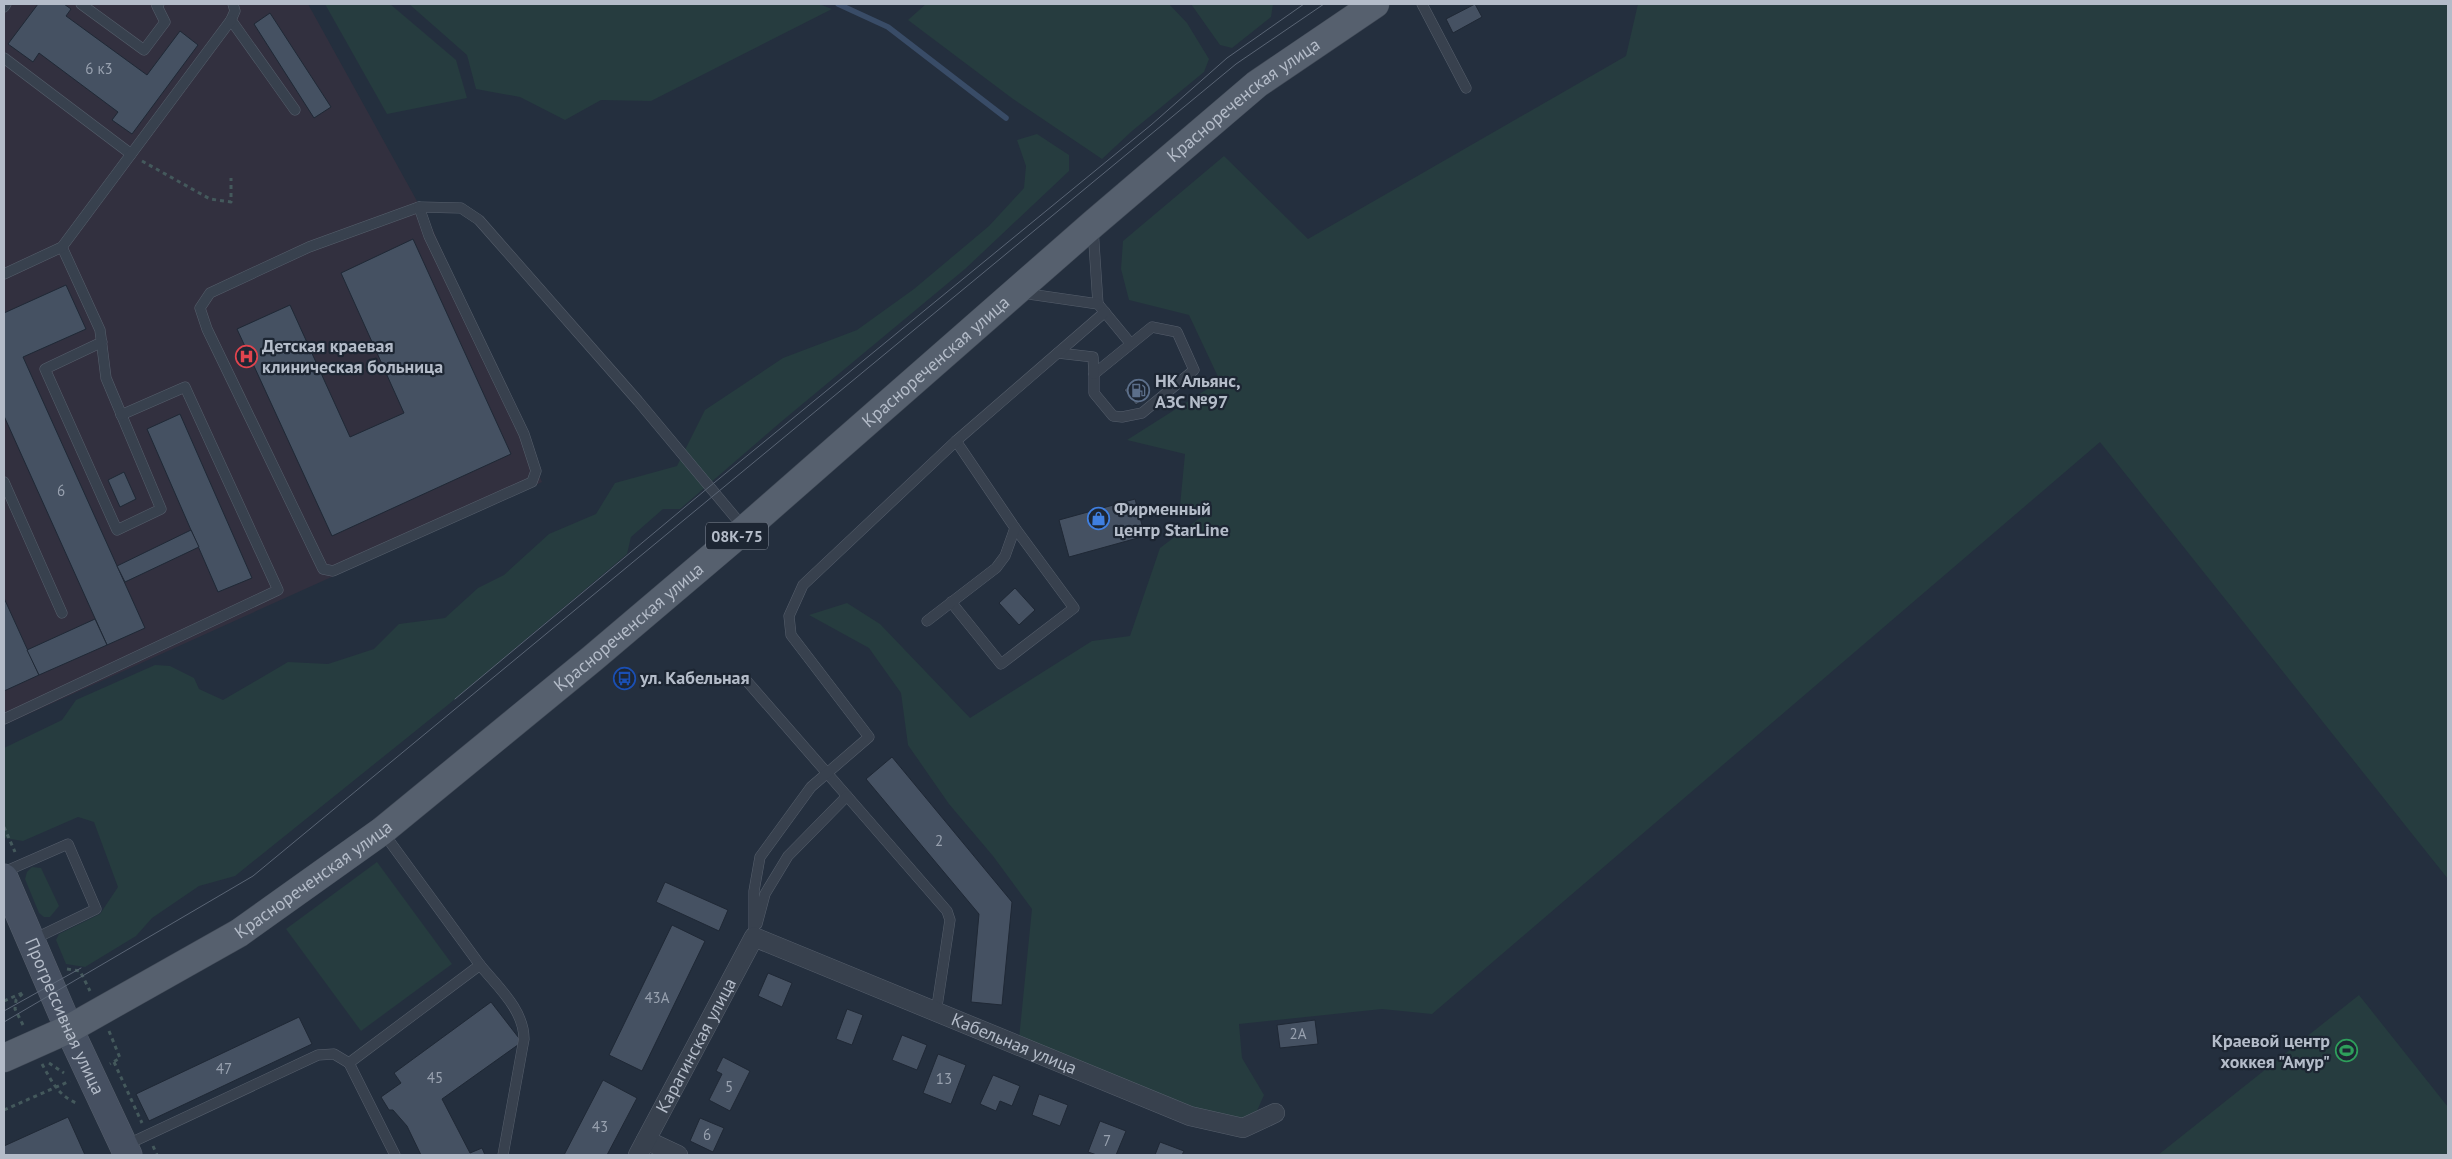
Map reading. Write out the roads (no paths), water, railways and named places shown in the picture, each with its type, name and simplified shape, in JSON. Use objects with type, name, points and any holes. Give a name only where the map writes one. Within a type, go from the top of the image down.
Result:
[{"type":"main road","name":"Краснореченская улица","points":[[4,1058],[69,1029],[239,933],[382,831],[525,715],[745,529],[1093,224],[1257,84],[1375,4]]},
{"type":"street","name":"Прогрессивная улица","points":[[4,878],[69,1029],[126,1151]]},
{"type":"street","name":"Кабельная улица","points":[[754,937],[1190,1116],[1243,1128],[1275,1113]]},
{"type":"street","name":"Карагинская улица","points":[[642,1147],[754,937]]},
{"type":"street","points":[[642,1147],[678,1155]]},
{"type":"lane","points":[[81,4],[144,50],[165,22],[157,6],[159,4]]},
{"type":"lane","points":[[4,274],[62,247],[230,20],[235,11],[232,4]]},
{"type":"lane","points":[[1422,4],[1466,88]]},
{"type":"lane","points":[[230,20],[295,110]]},
{"type":"lane","points":[[4,58],[131,154]]},
{"type":"lane","points":[[419,207],[429,236],[524,434],[536,471],[532,482],[333,571],[323,569],[207,329],[200,308],[210,293],[309,247],[419,207],[461,208],[479,220],[638,401],[745,529]]},
{"type":"lane","points":[[1093,224],[1101,308],[1131,344]]},
{"type":"lane","points":[[62,247],[100,330],[102,342],[106,378],[161,509],[117,530],[46,369],[102,342]]},
{"type":"lane","points":[[1016,292],[1101,308]]},
{"type":"lane","points":[[754,937],[754,891],[760,857],[812,787],[869,737],[791,635],[788,616],[803,584],[956,441],[1058,353],[1101,308]]},
{"type":"lane","points":[[1058,353],[1093,356],[1094,393],[1113,416],[1122,417],[1142,413],[1194,370],[1177,332],[1152,327],[1094,374]]},
{"type":"lane","points":[[4,718],[278,590],[185,387],[121,415]]},
{"type":"lane","points":[[951,602],[1001,664],[1074,608],[1015,528],[956,441]]},
{"type":"lane","points":[[4,482],[62,614]]},
{"type":"lane","points":[[926,621],[996,568],[1005,556],[1015,528]]},
{"type":"lane","points":[[745,679],[947,910],[950,920],[936,1013]]},
{"type":"lane","points":[[754,937],[765,894],[788,856],[847,796]]},
{"type":"lane","points":[[382,831],[480,965],[520,1016],[524,1028],[524,1039],[503,1155]]},
{"type":"lane","points":[[4,872],[68,844],[96,909],[31,940]]},
{"type":"lane","points":[[350,1063],[480,965]]},
{"type":"lane","points":[[126,1151],[148,1135],[318,1055],[334,1054],[350,1063],[395,1155]]},
{"type":"waterway","points":[[838,4],[888,27],[1006,118]]},
{"type":"tram line","points":[[455,699],[709,487],[1151,125],[1227,58],[1304,4]]},
{"type":"tram line","points":[[4,1022],[253,876],[1236,64],[1324,4]]},
{"type":"tram line","points":[[4,1011],[81,968]]},
{"type":"place","name":"Детская краевая клиническая больница","points":[[246,356]]},
{"type":"place","name":"НК Альянс, АЗС №97","points":[[1139,391]]},
{"type":"place","name":"Фирменный центр StarLine","points":[[1098,519]]},
{"type":"place","name":"ул. Кабельная","points":[[624,678]]},
{"type":"place","name":"Краевой центр хоккея \"Амур\"","points":[[2346,1051]]}]
